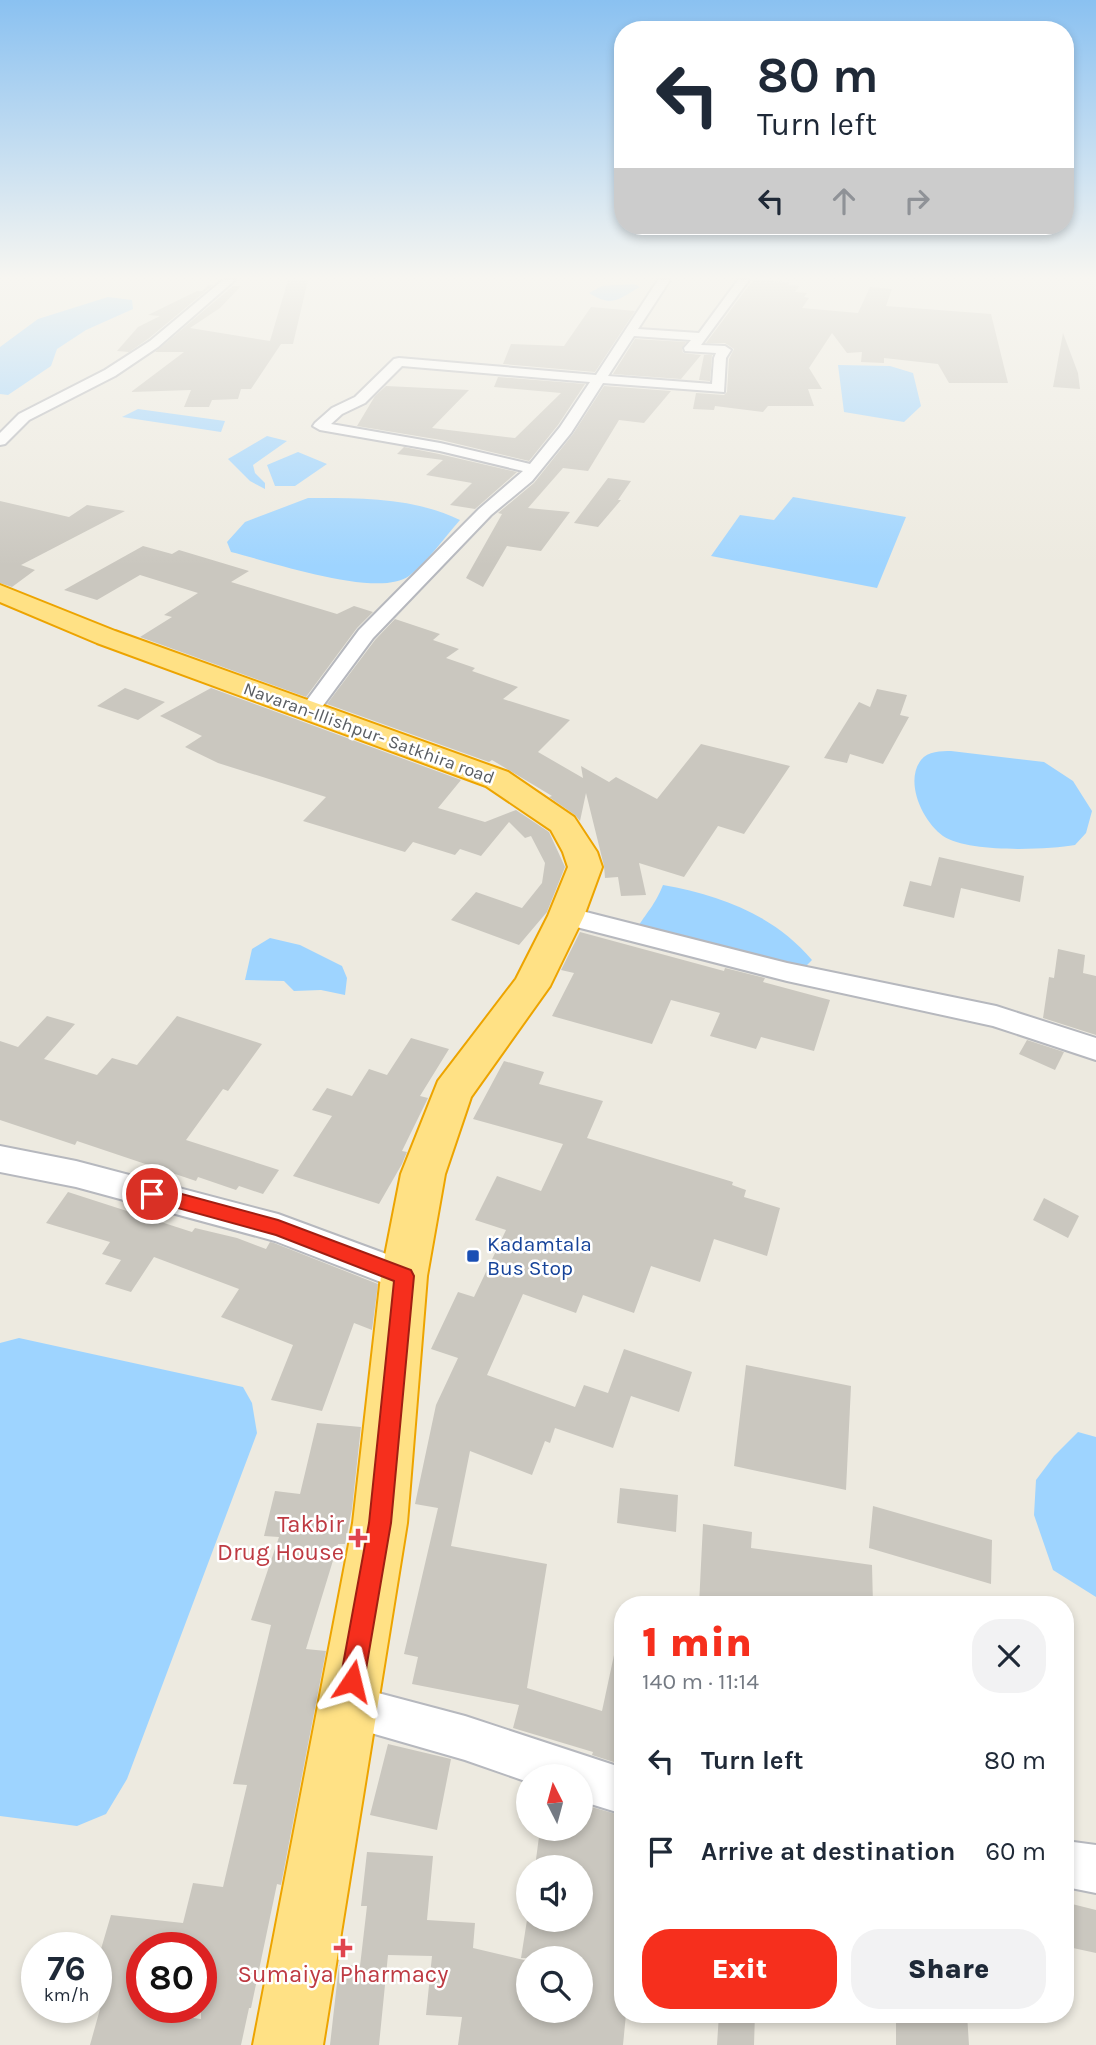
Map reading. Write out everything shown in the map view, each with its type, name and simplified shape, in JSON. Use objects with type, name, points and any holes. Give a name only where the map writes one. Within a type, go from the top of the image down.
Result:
[{"type":"highway","name":"Navaran-Illishpur- Satkhira road","points":[[0,593],[106,637],[497,779],[564,824],[585,867],[566,916],[531,986],[452,1092],[423,1174],[404,1276],[380,1523],[288,2045]]},
{"type":"street","points":[[0,441],[24,417],[105,375]]},
{"type":"street","points":[[385,375],[360,400],[337,411],[320,426],[440,447],[533,469]]},
{"type":"street","points":[[558,375],[719,389],[719,375]]},
{"type":"street","points":[[309,711],[366,634],[485,512],[533,469],[566,430],[602,375]]},
{"type":"street","points":[[566,916],[788,972],[996,1016],[1096,1049]]},
{"type":"street","points":[[0,1159],[76,1174],[278,1227],[404,1276]]},
{"type":"street","points":[[348,1707],[465,1738],[540,1764]]},
{"type":"street","points":[[593,1782],[614,1788]]},
{"type":"street","points":[[1074,1865],[1096,1869]]},
{"type":"water","points":[[0,375],[37,375],[8,395],[0,394]]},
{"type":"water","points":[[839,375],[914,375],[921,406],[904,422],[844,412]]},
{"type":"water","points":[[138,409],[225,421],[221,432],[122,417]]},
{"type":"water","points":[[267,436],[287,441],[253,465],[255,473],[265,483],[265,489],[250,481],[228,459]]},
{"type":"water","points":[[298,452],[327,464],[295,486],[275,486],[267,465]]},
{"type":"water","points":[[793,497],[906,517],[877,588],[711,556],[740,515],[774,520]]},
{"type":"water","points":[[308,498],[386,500],[424,507],[460,520],[416,570],[394,582],[349,581],[231,552],[227,542],[245,522]]},
{"type":"water","points":[[951,751],[1044,762],[1073,781],[1092,811],[1086,833],[1075,845],[1027,849],[988,848],[943,836],[923,812],[914,779],[916,769],[924,757],[935,752]]},
{"type":"water","points":[[663,885],[705,895],[745,909],[781,931],[812,960],[805,967],[635,931]]},
{"type":"water","points":[[270,938],[300,945],[342,966],[347,978],[345,995],[321,990],[294,991],[284,981],[245,980],[252,949]]},
{"type":"water","points":[[19,1338],[243,1387],[252,1403],[257,1433],[127,1779],[106,1814],[77,1826],[0,1816],[0,1343]]},
{"type":"water","points":[[1078,1432],[1096,1437],[1096,1597],[1053,1570],[1034,1515],[1036,1480],[1054,1456]]},
{"type":"building","points":[[153,375],[260,375],[251,389],[241,389],[238,399],[212,400],[209,407],[184,407],[191,390],[131,392]]},
{"type":"building","points":[[632,375],[684,375],[681,379]]},
{"type":"building","points":[[700,375],[710,375],[710,381],[699,380]]},
{"type":"building","points":[[728,375],[814,375],[822,389],[808,389],[814,406],[768,406],[763,412],[715,406],[714,410],[693,409],[696,393],[724,395],[727,392]]},
{"type":"building","points":[[945,375],[1006,375],[1008,383],[949,383]]},
{"type":"building","points":[[1055,375],[1078,375],[1080,389],[1053,387]]},
{"type":"building","points":[[498,377],[585,384],[558,425],[529,461],[441,440],[357,426],[375,396],[386,386],[469,390],[432,428],[515,438],[561,393],[494,387]]},
{"type":"building","points":[[604,386],[671,391],[644,423],[619,420],[588,471],[563,468],[528,508],[570,512],[541,551],[507,546],[483,587],[466,578],[502,514],[498,513],[534,483],[573,434]]},
{"type":"building","points":[[404,447],[517,472],[475,509],[450,505],[472,483],[426,475],[443,460],[397,454]]},
{"type":"building","points":[[608,478],[631,481],[618,500],[621,500],[598,527],[574,523]]},
{"type":"building","points":[[0,501],[69,517],[87,505],[125,511],[21,565],[35,570],[12,587],[0,583]]},
{"type":"building","points":[[143,546],[172,554],[179,550],[249,571],[231,582],[337,614],[354,606],[373,612],[357,628],[306,697],[140,637],[172,617],[164,615],[198,593],[140,575],[97,600],[64,590]]},
{"type":"building","points":[[395,619],[440,634],[433,640],[459,649],[446,658],[475,668],[472,671],[518,687],[503,699],[570,720],[538,752],[583,778],[581,766],[609,782],[616,777],[657,799],[701,744],[790,766],[744,834],[718,826],[684,877],[639,863],[646,895],[621,896],[618,877],[605,878],[586,793],[580,821],[549,797],[552,796],[492,760],[489,762],[327,704],[375,640]]},
{"type":"building","points":[[125,688],[165,702],[138,720],[97,706]]},
{"type":"building","points":[[211,688],[461,780],[438,808],[485,822],[516,810],[549,832],[565,867],[547,912],[519,945],[451,920],[476,892],[522,908],[542,883],[545,863],[531,836],[525,838],[509,822],[481,856],[460,849],[455,855],[413,842],[405,852],[303,821],[326,797],[218,763],[185,747],[202,736],[160,716]]},
{"type":"building","points":[[877,689],[907,695],[900,715],[909,717],[883,764],[850,754],[847,763],[824,758],[859,702],[870,707]]},
{"type":"building","points":[[939,857],[1024,876],[1020,902],[961,888],[954,918],[903,906],[910,881],[931,886]]},
{"type":"building","points":[[580,932],[724,971],[725,968],[765,978],[763,982],[830,1000],[814,1051],[761,1037],[756,1049],[710,1036],[720,1013],[671,1000],[652,1044],[552,1016],[574,973],[561,970]]},
{"type":"building","points":[[1058,949],[1085,955],[1083,973],[1096,976],[1096,1035],[1043,1018],[1049,977],[1054,978]]},
{"type":"building","points":[[47,1016],[75,1024],[44,1059],[97,1075],[112,1058],[137,1065],[177,1016],[262,1044],[228,1091],[223,1089],[186,1140],[279,1170],[263,1194],[239,1186],[236,1190],[198,1177],[196,1181],[77,1141],[75,1145],[0,1120],[0,1041],[18,1047]]},
{"type":"building","points":[[411,1038],[449,1049],[420,1096],[428,1098],[402,1151],[407,1152],[402,1164],[379,1204],[293,1176],[332,1116],[312,1110],[327,1088],[352,1096],[369,1069],[387,1075]]},
{"type":"building","points":[[1027,1040],[1064,1052],[1055,1070],[1019,1054]]},
{"type":"building","points":[[504,1061],[544,1072],[539,1084],[603,1101],[587,1138],[733,1182],[732,1185],[746,1190],[744,1197],[780,1208],[767,1256],[714,1239],[700,1282],[651,1266],[634,1313],[583,1295],[576,1313],[523,1294],[487,1375],[575,1407],[584,1385],[608,1393],[624,1349],[692,1372],[679,1412],[631,1396],[613,1448],[555,1428],[550,1443],[545,1441],[532,1475],[470,1451],[451,1546],[547,1564],[527,1688],[602,1711],[614,1655],[614,1762],[592,1755],[593,1752],[513,1728],[519,1705],[412,1684],[418,1657],[404,1654],[438,1508],[415,1504],[436,1405],[458,1358],[431,1349],[458,1292],[474,1297],[506,1230],[475,1220],[497,1176],[541,1191],[563,1144],[473,1119]]},
{"type":"building","points":[[68,1192],[192,1232],[195,1228],[237,1238],[266,1249],[270,1242],[274,1243],[378,1284],[372,1330],[354,1323],[322,1411],[271,1400],[293,1345],[221,1317],[239,1289],[154,1257],[131,1292],[105,1284],[121,1260],[102,1254],[110,1242],[46,1223]]},
{"type":"building","points":[[1044,1198],[1079,1216],[1068,1238],[1033,1220]]},
{"type":"building","points":[[746,1365],[851,1386],[846,1490],[734,1466]]},
{"type":"building","points":[[317,1423],[361,1427],[352,1509],[345,1544],[338,1544],[306,1649],[326,1651],[281,1885],[277,1884],[241,2045],[90,2045],[96,2023],[112,2023],[112,1932],[106,1932],[111,1915],[183,1923],[193,1883],[223,1887],[247,1785],[233,1784],[271,1625],[251,1620],[279,1537],[264,1536],[275,1491],[300,1494]]},
{"type":"building","points":[[620,1488],[678,1495],[676,1532],[617,1523]]},
{"type":"building","points":[[873,1506],[992,1540],[991,1584],[869,1548]]},
{"type":"building","points":[[703,1524],[752,1532],[751,1548],[872,1565],[873,1596],[699,1596]]},
{"type":"building","points":[[388,1744],[451,1759],[437,1830],[370,1815]]},
{"type":"building","points":[[593,1807],[614,1813],[614,2023],[625,2023],[623,2045],[458,2045],[462,2017],[426,2015],[432,1956],[388,1955],[379,2045],[330,2045],[339,1965],[360,1966],[367,1906],[361,1906],[367,1852],[433,1856],[427,1920],[475,1923],[473,1948],[516,1958],[516,2023],[593,2023],[593,1946],[523,1946],[525,1932],[593,1932],[593,1855],[537,1855],[538,1841],[593,1841]]},
{"type":"building","points":[[1074,1904],[1096,1910],[1096,1953],[1074,1948]]},
{"type":"building","points":[[718,2023],[755,2023],[754,2045],[717,2045]]},
{"type":"building","points":[[896,2023],[968,2023],[969,2045],[896,2045]]},
{"type":"place","name":"Kadamtala Bus Stop","points":[[473,1256]]},
{"type":"place","name":"Takbir Drug House","points":[[358,1538]]},
{"type":"place","name":"Sumaiya Pharmacy","points":[[343,1948]]},
{"type":"route","points":[[152,1194],[278,1227],[404,1276],[380,1523],[352,1681]]}]
